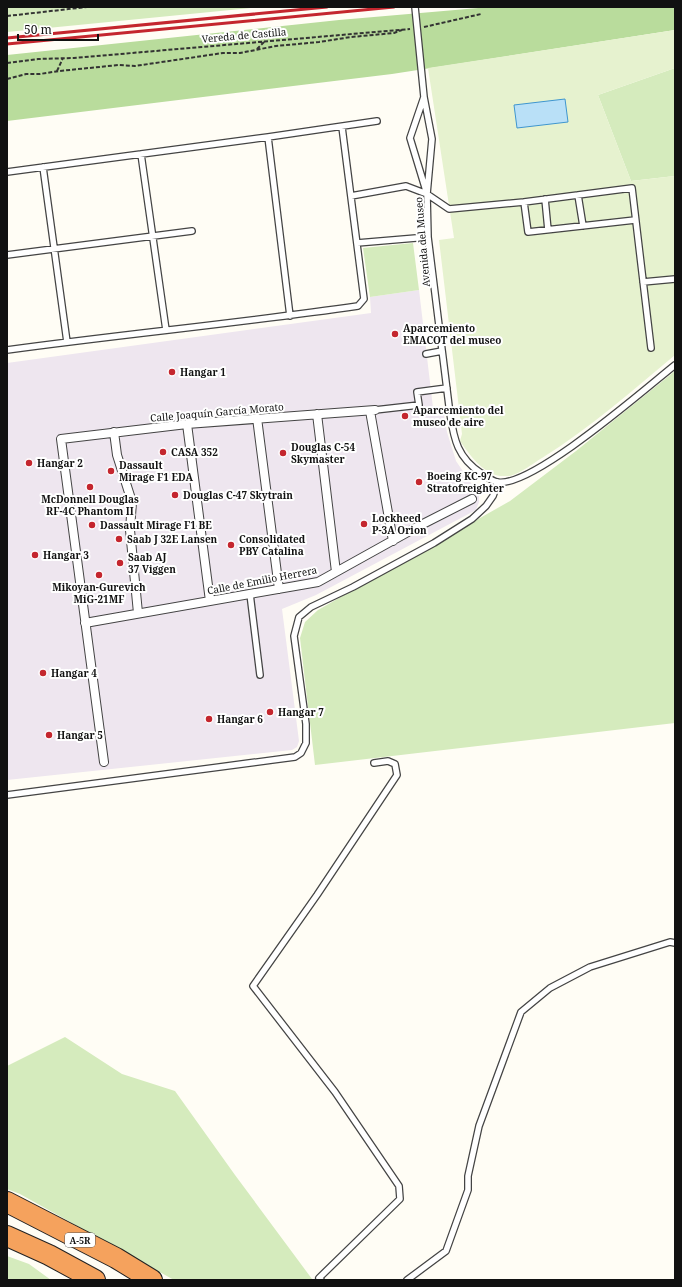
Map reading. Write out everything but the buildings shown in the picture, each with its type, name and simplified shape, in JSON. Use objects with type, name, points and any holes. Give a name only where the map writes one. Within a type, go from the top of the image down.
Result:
[{"type":"highway","name":"A-5R","points":[[7,1202],[116,1258],[152,1280]]},
{"type":"highway","name":"A-5R","points":[[7,1236],[49,1255],[95,1280]]},
{"type":"highway","points":[[49,1255],[87,1280]]},
{"type":"street","name":"Calle Joaquín García Morato","points":[[84,622],[61,439],[186,424],[372,411]]},
{"type":"street","points":[[372,411],[393,541]]},
{"type":"street","points":[[317,414],[336,572]]},
{"type":"street","points":[[257,418],[279,588]]},
{"type":"street","points":[[186,424],[210,601]]},
{"type":"street","points":[[114,432],[117,455],[132,502],[130,530],[138,613]]},
{"type":"street","name":"Calle de Emilio Herrera","points":[[84,622],[318,582],[472,499]]},
{"type":"street","points":[[84,622],[104,762]]},
{"type":"lane","name":"Avenida del Museo","points":[[415,7],[424,95],[410,138],[427,194],[428,237],[450,414],[454,436],[462,456],[473,468],[498,482]]},
{"type":"lane","points":[[424,95],[432,139],[427,194]]},
{"type":"lane","points":[[7,172],[377,121]]},
{"type":"lane","points":[[7,350],[290,316],[358,306],[364,299],[342,127]]},
{"type":"lane","points":[[268,137],[290,316]]},
{"type":"lane","points":[[141,154],[166,330]]},
{"type":"lane","points":[[43,167],[67,342]]},
{"type":"lane","points":[[351,196],[406,186],[427,194],[449,209],[524,202],[632,188],[651,348]]},
{"type":"lane","points":[[578,195],[583,226]]},
{"type":"lane","points":[[545,199],[548,230]]},
{"type":"lane","points":[[524,202],[528,232],[635,220]]},
{"type":"lane","points":[[7,255],[192,231]]},
{"type":"lane","points":[[357,244],[428,237]]},
{"type":"lane","points":[[643,282],[675,279]]},
{"type":"lane","points":[[426,354],[442,351]]},
{"type":"lane","points":[[7,795],[295,758],[301,753],[306,743],[306,731],[294,636],[299,617],[311,607],[353,587],[434,543],[472,519],[486,506],[493,496],[498,482],[512,481],[532,472],[574,446],[675,365]]},
{"type":"lane","points":[[372,411],[419,405],[417,392],[447,388]]},
{"type":"lane","points":[[250,594],[260,675]]},
{"type":"lane","points":[[321,1280],[319,1278],[400,1199],[399,1186],[335,1092],[253,986],[317,895],[397,775],[395,764],[388,761],[374,763]]},
{"type":"lane","points":[[408,1280],[446,1251],[468,1190],[468,1176],[479,1126],[521,1012],[550,988],[590,967],[670,942],[675,943]]},
{"type":"path","points":[[7,16],[87,7]]},
{"type":"path","name":"Vereda de Castilla","points":[[7,63],[38,59],[417,29],[481,14]]},
{"type":"path","points":[[7,79],[26,74],[118,65],[135,66],[223,53],[240,53],[276,46],[394,33],[405,29]]},
{"type":"path","points":[[256,50],[264,41]]},
{"type":"path","points":[[57,71],[63,58]]},
{"type":"shaded area","points":[[419,290],[434,416],[444,415],[447,432],[456,461],[479,495],[479,502],[476,510],[316,595],[282,609],[299,741],[297,747],[292,750],[7,780],[7,363],[371,313],[370,297]]},
{"type":"green space","points":[[261,7],[7,32],[7,8]]},
{"type":"green space","points":[[490,7],[675,7],[675,30],[392,74],[7,121],[7,55],[339,20]]},
{"type":"green space","points":[[675,30],[675,68],[598,95],[631,181],[675,176],[675,355],[610,409],[560,446],[514,475],[500,476],[494,474],[477,463],[460,441],[462,434],[439,240],[454,238],[428,68]]},
{"type":"green space","points":[[675,68],[675,176],[631,181],[598,95]]},
{"type":"green space","points":[[413,243],[419,290],[370,297],[363,248]]},
{"type":"green space","points":[[675,371],[675,723],[315,765],[300,638],[305,622],[318,610],[510,501],[576,451]]},
{"type":"green space","points":[[65,1037],[122,1074],[175,1091],[312,1279],[174,1280],[20,1194],[7,1189],[7,1066]]},
{"type":"green space","points":[[7,1256],[29,1264],[51,1280],[7,1280]]},
{"type":"water","points":[[565,99],[568,122],[517,128],[514,105]]},
{"type":"railway","points":[[7,38],[327,7]]},
{"type":"railway","points":[[7,44],[394,7]]},
{"type":"place","name":"Aparcemiento EMACOT del museo","points":[[395,334]]},
{"type":"place","name":"Hangar 1","points":[[172,372]]},
{"type":"place","name":"Aparcemiento del museo de aire","points":[[405,416]]},
{"type":"place","name":"CASA 352","points":[[163,452]]},
{"type":"place","name":"Douglas C-54 Skymaster","points":[[283,453]]},
{"type":"place","name":"Hangar 2","points":[[29,463]]},
{"type":"place","name":"Dassault Mirage F1 EDA","points":[[111,471]]},
{"type":"place","name":"Boeing KC-97 Stratofreighter","points":[[419,482]]},
{"type":"place","name":"McDonnell Douglas RF-4C Phantom II","points":[[90,487]]},
{"type":"place","name":"Douglas C-47 Skytrain","points":[[175,495]]},
{"type":"place","name":"Lockheed P-3A Orion","points":[[364,524]]},
{"type":"place","name":"Dassault Mirage F1 BE","points":[[92,525]]},
{"type":"place","name":"Saab J 32E Lansen","points":[[119,539]]},
{"type":"place","name":"Consolidated PBY Catalina","points":[[231,545]]},
{"type":"place","name":"Hangar 3","points":[[35,555]]},
{"type":"place","name":"Saab AJ 37 Viggen","points":[[120,563]]},
{"type":"place","name":"Mikoyan-Gurevich MiG-21MF","points":[[99,575]]},
{"type":"place","name":"Hangar 4","points":[[43,673]]},
{"type":"place","name":"Hangar 7","points":[[270,712]]},
{"type":"place","name":"Hangar 6","points":[[209,719]]},
{"type":"place","name":"Hangar 5","points":[[49,735]]}]
